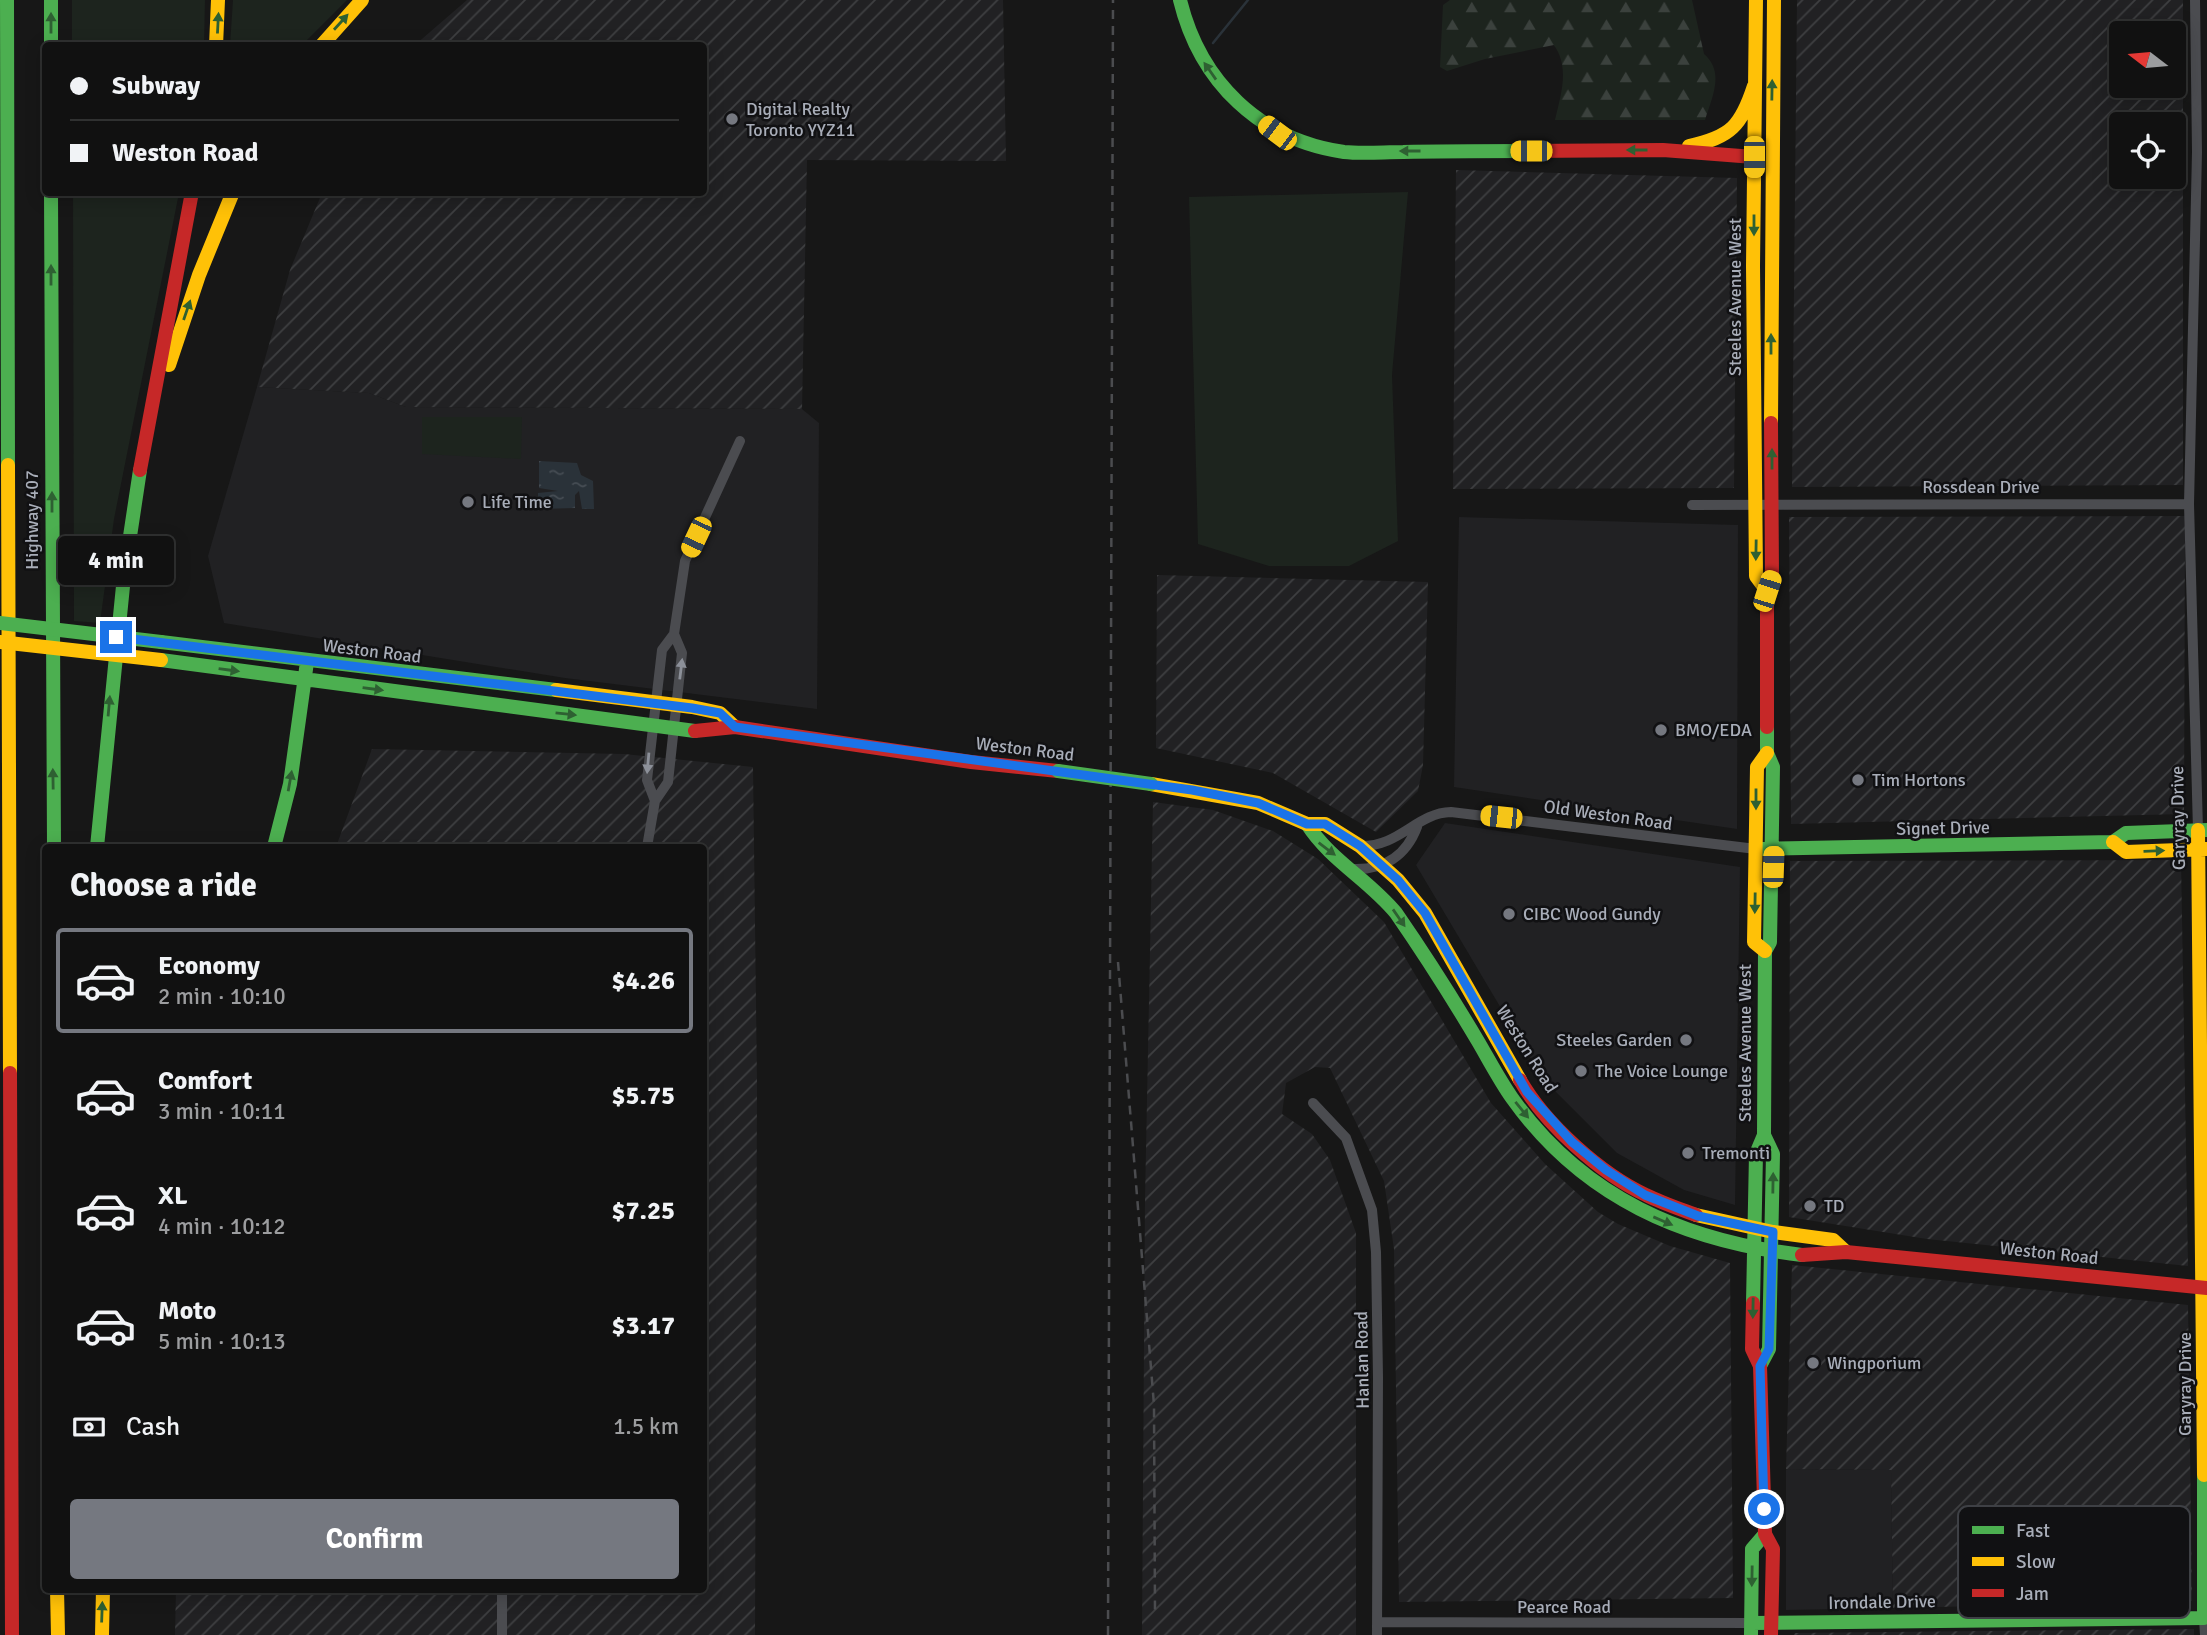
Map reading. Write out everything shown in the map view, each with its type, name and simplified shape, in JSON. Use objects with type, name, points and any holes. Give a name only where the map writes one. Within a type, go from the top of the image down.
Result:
[{"type":"main road","name":"Highway 407","points":[[6,0],[12,1635]]},
{"type":"main road","points":[[51,0],[51,42]]},
{"type":"main road","points":[[216,42],[218,0]]},
{"type":"main road","points":[[325,42],[362,0]]},
{"type":"main road","points":[[1180,0],[1194,44],[1207,69],[1231,98],[1277,133],[1304,142],[1346,152],[1663,150],[1771,159]]},
{"type":"main road","name":"Steeles Avenue West","points":[[1756,0],[1754,157],[1764,505],[1772,576],[1767,591],[1767,753],[1773,766],[1770,942],[1765,951],[1765,1135],[1773,1154],[1773,1250],[1769,1349],[1760,1366]]},
{"type":"main road","name":"Steeles Avenue West","points":[[1764,505],[1774,0]]},
{"type":"main road","points":[[1663,150],[1707,142],[1727,135],[1744,117],[1754,86]]},
{"type":"main road","name":"Highway 407","points":[[51,196],[54,844]]},
{"type":"main road","points":[[97,844],[118,627],[141,470],[191,196]]},
{"type":"main road","points":[[141,470],[177,339],[231,196]]},
{"type":"main road","name":"Weston Road","points":[[0,623],[655,702],[720,713],[735,727]]},
{"type":"main road","name":"Weston Road","points":[[0,642],[161,660],[498,707],[652,723],[717,734],[735,727],[971,762],[1058,771],[1258,803],[1307,824],[1325,824],[1360,846],[1384,867],[1425,913],[1527,1092],[1572,1142],[1606,1170],[1645,1195],[1698,1216],[1756,1229],[1833,1240],[1846,1252]]},
{"type":"main road","points":[[275,844],[290,784],[307,662]]},
{"type":"main road","name":"Steeles Avenue West","points":[[1765,951],[1754,942],[1756,767],[1767,753]]},
{"type":"main road","name":"Weston Road","points":[[1307,824],[1317,841],[1353,869],[1394,910],[1430,963],[1516,1104],[1561,1156],[1603,1189],[1657,1219],[1700,1235],[1773,1250],[1830,1257],[1846,1252],[2206,1288]]},
{"type":"main road","name":"Signet Drive","points":[[1756,849],[2113,842],[2126,833],[2202,830]]},
{"type":"main road","name":"Garyray Drive","points":[[2202,830],[2206,1288],[2204,1618]]},
{"type":"main road","name":"Signet Drive","points":[[2113,842],[2126,852],[2203,849]]},
{"type":"main road","points":[[0,1130],[10,1290]]},
{"type":"main road","name":"Steeles Avenue West","points":[[1765,1135],[1756,1154],[1752,1349],[1760,1366],[1765,1534],[1773,1549],[1771,1629]]},
{"type":"main road","name":"Steeles Avenue West","points":[[1751,1629],[1752,1549],[1765,1534]]},
{"type":"main road","points":[[57,1593],[58,1635]]},
{"type":"main road","points":[[102,1635],[103,1593]]},
{"type":"main road","name":"Irondale Drive","points":[[1751,1629],[2204,1618]]},
{"type":"street","name":"Garyray Drive","points":[[2195,0],[2197,152],[2189,504],[2202,830]]},
{"type":"street","points":[[655,801],[647,780],[662,650],[674,634],[685,561],[740,441]]},
{"type":"street","name":"Rossdean Drive","points":[[1692,505],[2189,504]]},
{"type":"street","points":[[648,844],[655,801],[668,782],[682,653],[674,634]]},
{"type":"street","name":"Old Weston Road","points":[[1360,846],[1389,843],[1404,830],[1418,827],[1439,812],[1451,812],[1756,849]]},
{"type":"street","name":"Old Weston Road","points":[[1384,867],[1412,840],[1418,827]]},
{"type":"street","points":[[1353,869],[1384,867]]},
{"type":"street","name":"Hanlan Road","points":[[1312,1103],[1346,1138],[1372,1210],[1376,1252],[1378,1377],[1377,1635]]},
{"type":"street","points":[[502,1593],[502,1635]]},
{"type":"street","name":"Garyray Drive","points":[[2204,1618],[2204,1635]]},
{"type":"street","name":"Pearce Road","points":[[1377,1622],[1751,1629]]},
{"type":"shaded area","points":[[467,0],[1003,0],[1006,161],[807,160],[802,409],[406,407],[369,393],[257,387],[290,270],[321,196],[707,196],[707,42],[418,42]]},
{"type":"shaded area","points":[[1797,0],[2183,0],[2183,21],[2109,21],[2109,98],[2183,98],[2183,112],[2109,112],[2109,189],[2183,189],[2183,485],[1792,487]]},
{"type":"shaded area","points":[[1456,170],[1737,178],[1734,488],[1453,489]]},
{"type":"shaded area","points":[[257,387],[369,393],[406,407],[802,409],[819,423],[817,709],[565,678],[224,623],[208,556]]},
{"type":"shaded area","points":[[2185,516],[2184,814],[1791,824],[1789,517]]},
{"type":"shaded area","points":[[1459,517],[1738,525],[1737,829],[1454,787]]},
{"type":"shaded area","points":[[1157,575],[1428,582],[1423,765],[1418,791],[1376,832],[1273,773],[1156,748]]},
{"type":"shaded area","points":[[372,749],[624,754],[753,767],[757,1083],[755,1635],[175,1635],[176,1593],[707,1593],[707,844],[337,844]]},
{"type":"shaded area","points":[[1153,802],[1213,810],[1273,831],[1318,859],[1384,922],[1491,1103],[1545,1164],[1598,1212],[1618,1224],[1670,1246],[1730,1263],[1733,1598],[1399,1602],[1394,1249],[1384,1181],[1330,1068],[1315,1067],[1286,1083],[1282,1114],[1312,1134],[1330,1160],[1356,1233],[1356,1635],[1142,1635],[1145,1200]]},
{"type":"shaded area","points":[[1445,823],[1740,867],[1735,1205],[1684,1190],[1617,1153],[1543,1079],[1416,865]]},
{"type":"shaded area","points":[[2181,860],[2188,1266],[1927,1239],[1789,1217],[1790,861]]},
{"type":"shaded area","points":[[1792,1265],[2188,1305],[2192,1601],[2190,1506],[1958,1506],[1958,1606],[1893,1608],[1891,1470],[1786,1469]]},
{"type":"shaded area","points":[[1786,1469],[1891,1470],[1893,1608],[1786,1610]]},
{"type":"shaded area","points":[[2194,1629],[2194,1635],[1794,1635],[1795,1633]]},
{"type":"green space","points":[[72,0],[205,0],[204,42],[72,42]]},
{"type":"green space","points":[[233,0],[347,0],[305,42],[230,42]]},
{"type":"green space","points":[[1450,0],[1692,0],[1704,54],[1714,69],[1715,77],[1705,120],[1555,120],[1562,91],[1563,72],[1554,45],[1485,59],[1447,71],[1440,67],[1443,5]]},
{"type":"green space","points":[[1408,192],[1392,375],[1398,541],[1349,566],[1269,566],[1198,544],[1189,197]]},
{"type":"green space","points":[[73,196],[178,196],[114,519],[100,623],[74,621]]},
{"type":"green space","points":[[422,417],[522,417],[521,459],[422,454]]},
{"type":"water","points":[[539,461],[577,463],[581,475],[593,481],[594,509],[582,509],[579,491],[575,495],[575,508],[538,509],[538,493],[558,491],[539,488]]},
{"type":"waterway","points":[[1213,43],[1248,0]]},
{"type":"railway","points":[[1108,1635],[1113,0]]},
{"type":"railway","points":[[1118,962],[1154,1405],[1155,1612]]},
{"type":"traffic: fast","points":[[7,0],[8,465]]},
{"type":"traffic: fast","points":[[51,0],[51,42]]},
{"type":"traffic: fast","points":[[1180,0],[1189,30],[1202,57],[1219,81],[1238,102],[1260,120],[1286,135],[1314,145],[1351,153],[1525,151]]},
{"type":"traffic: fast","points":[[51,196],[54,844]]},
{"type":"traffic: fast","points":[[97,844],[124,576],[140,470]]},
{"type":"traffic: fast","points":[[0,623],[161,642]]},
{"type":"traffic: fast","points":[[161,642],[556,690]]},
{"type":"traffic: fast","points":[[161,660],[695,731]]},
{"type":"traffic: fast","points":[[275,844],[290,784],[307,662]]},
{"type":"traffic: fast","points":[[1753,1303],[1756,1154],[1764,1135],[1765,951],[1770,942],[1773,767],[1767,753],[1767,727]]},
{"type":"traffic: fast","points":[[1058,771],[1151,784]]},
{"type":"traffic: fast","points":[[1307,824],[1316,837],[1396,913],[1512,1098],[1540,1133],[1571,1163],[1604,1188],[1639,1209],[1677,1226],[1717,1239],[1802,1255]]},
{"type":"traffic: fast","points":[[1756,849],[2113,842],[2126,833],[2207,830]]},
{"type":"traffic: fast","points":[[1760,1366],[1769,1349],[1773,1154],[1764,1135]]},
{"type":"traffic: fast","points":[[1751,1623],[2204,1618],[2204,1475]]},
{"type":"traffic: fast","points":[[1751,1635],[1752,1549],[1765,1534]]},
{"type":"traffic: slow","points":[[216,42],[218,0]]},
{"type":"traffic: slow","points":[[325,42],[362,0]]},
{"type":"traffic: slow","points":[[1756,0],[1753,266],[1756,576],[1767,591]]},
{"type":"traffic: slow","points":[[1771,423],[1774,0]]},
{"type":"traffic: slow","points":[[1689,146],[1725,134],[1732,128],[1744,111],[1754,86]]},
{"type":"traffic: slow","points":[[169,365],[199,275],[231,196]]},
{"type":"traffic: slow","points":[[8,465],[10,1073]]},
{"type":"traffic: slow","points":[[0,642],[161,660]]},
{"type":"traffic: slow","points":[[556,690],[692,707],[720,713],[735,727]]},
{"type":"traffic: slow","points":[[1765,951],[1754,942],[1757,767],[1767,753]]},
{"type":"traffic: slow","points":[[1151,784],[1258,803],[1307,824],[1325,824],[1360,846],[1398,880],[1425,913],[1520,1080]]},
{"type":"traffic: slow","points":[[2198,830],[2204,1475]]},
{"type":"traffic: slow","points":[[2113,842],[2126,852],[2206,849]]},
{"type":"traffic: slow","points":[[1696,1215],[1773,1232],[1833,1240],[1846,1252]]},
{"type":"traffic: slow","points":[[57,1593],[58,1635]]},
{"type":"traffic: slow","points":[[102,1635],[103,1593]]},
{"type":"traffic: jam","points":[[1525,151],[1663,150],[1754,157]]},
{"type":"traffic: jam","points":[[140,470],[191,196]]},
{"type":"traffic: jam","points":[[1767,727],[1767,591],[1772,576],[1771,423]]},
{"type":"traffic: jam","points":[[695,731],[735,727],[971,762],[1058,771]]},
{"type":"traffic: jam","points":[[10,1073],[12,1635]]},
{"type":"traffic: jam","points":[[1520,1080],[1544,1114],[1593,1161],[1646,1195],[1696,1215]]},
{"type":"traffic: jam","points":[[1802,1255],[1846,1252],[2207,1288]]},
{"type":"traffic: jam","points":[[1753,1303],[1752,1349],[1760,1366],[1765,1534],[1773,1549],[1771,1635]]},
{"type":"place","name":"Digital Realty Toronto YYZ11","points":[[732,119]]},
{"type":"place","name":"Life Time","points":[[468,502]]},
{"type":"place","name":"BMO/EDA","points":[[1661,730]]},
{"type":"place","name":"Tim Hortons","points":[[1858,780]]},
{"type":"place","name":"CIBC Wood Gundy","points":[[1509,914]]},
{"type":"place","name":"Steeles Garden","points":[[1686,1040]]},
{"type":"place","name":"The Voice Lounge","points":[[1581,1071]]},
{"type":"place","name":"Tremonti","points":[[1688,1153]]},
{"type":"place","name":"TD","points":[[1810,1206]]},
{"type":"place","name":"Wingporium","points":[[1813,1363]]},
{"type":"route","points":[[116,637],[333,666],[692,708],[720,713],[735,727],[971,762],[1047,769],[1192,790],[1258,803],[1307,824],[1325,824],[1360,846],[1384,867],[1425,913],[1527,1092],[1572,1142],[1606,1170],[1645,1195],[1698,1216],[1773,1232],[1769,1349],[1760,1366],[1764,1509]]}]
